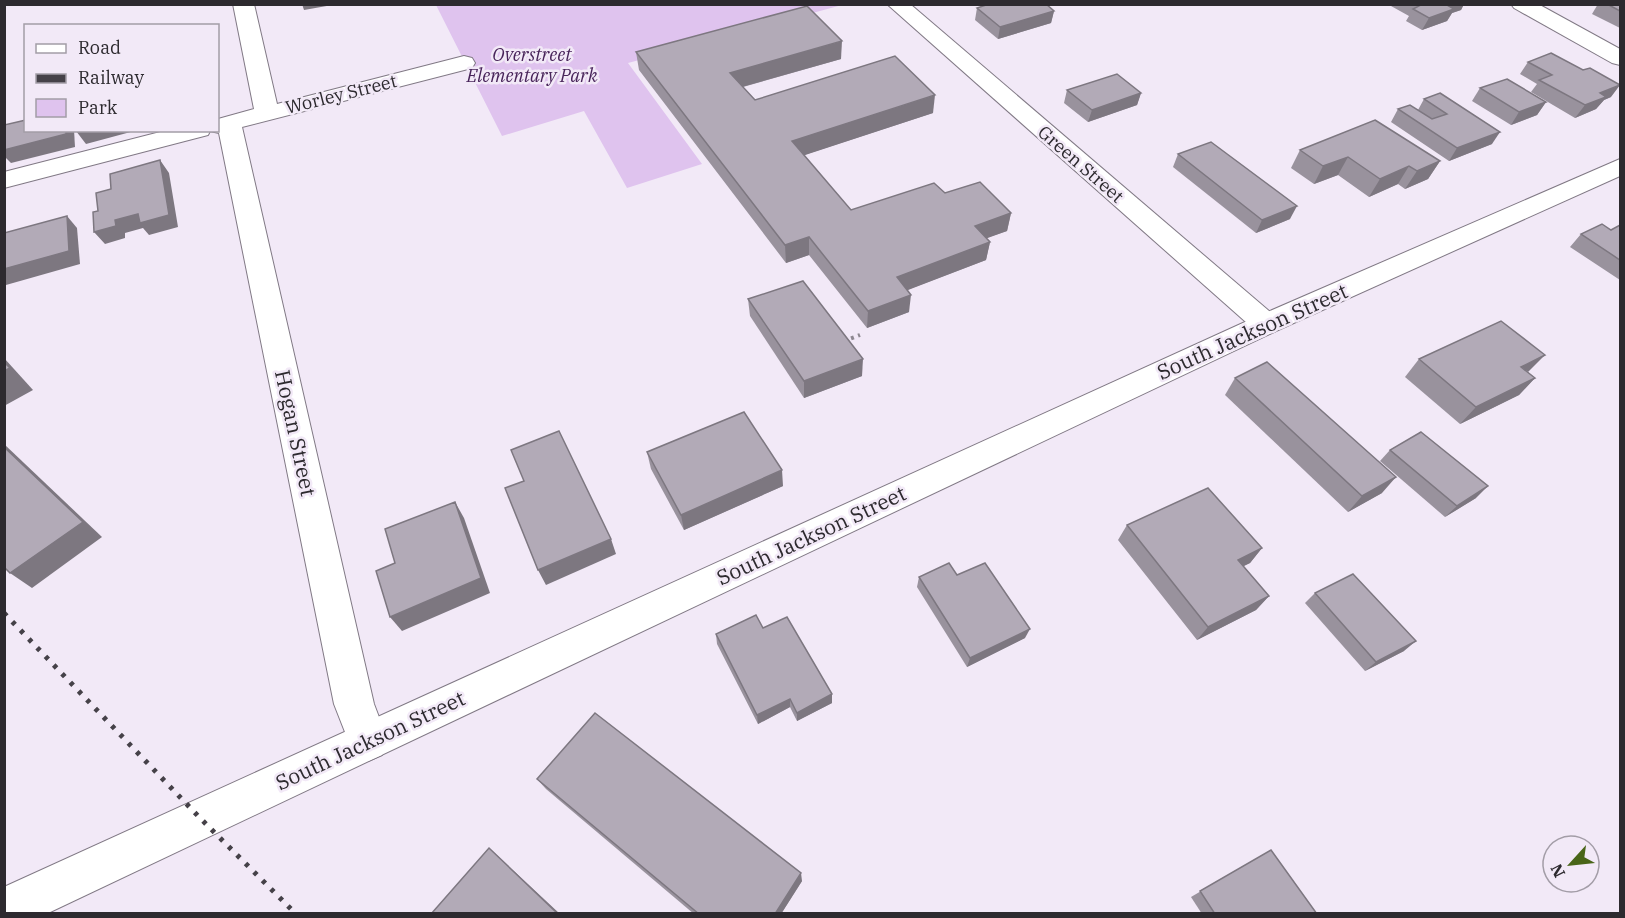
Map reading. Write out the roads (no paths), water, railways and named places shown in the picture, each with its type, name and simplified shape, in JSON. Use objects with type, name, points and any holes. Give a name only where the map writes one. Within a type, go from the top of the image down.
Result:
[{"type":"street","points":[[243,4],[267,113]]},
{"type":"street","name":"Green Street","points":[[897,4],[1266,324]]},
{"type":"street","points":[[1521,4],[1620,58]]},
{"type":"street","name":"Worley Street","points":[[219,125],[464,63]]},
{"type":"street","name":"Worley Street","points":[[4,180],[192,132]]},
{"type":"street","name":"Hogan Street","points":[[216,132],[354,704],[368,741]]},
{"type":"street","name":"South Jackson Street","points":[[4,910],[1266,324],[1620,167]]},
{"type":"railway","points":[[4,613],[200,818],[296,914]]},
{"type":"park label","name":"Overstreet Elementary Park","points":[[532,64]]}]
